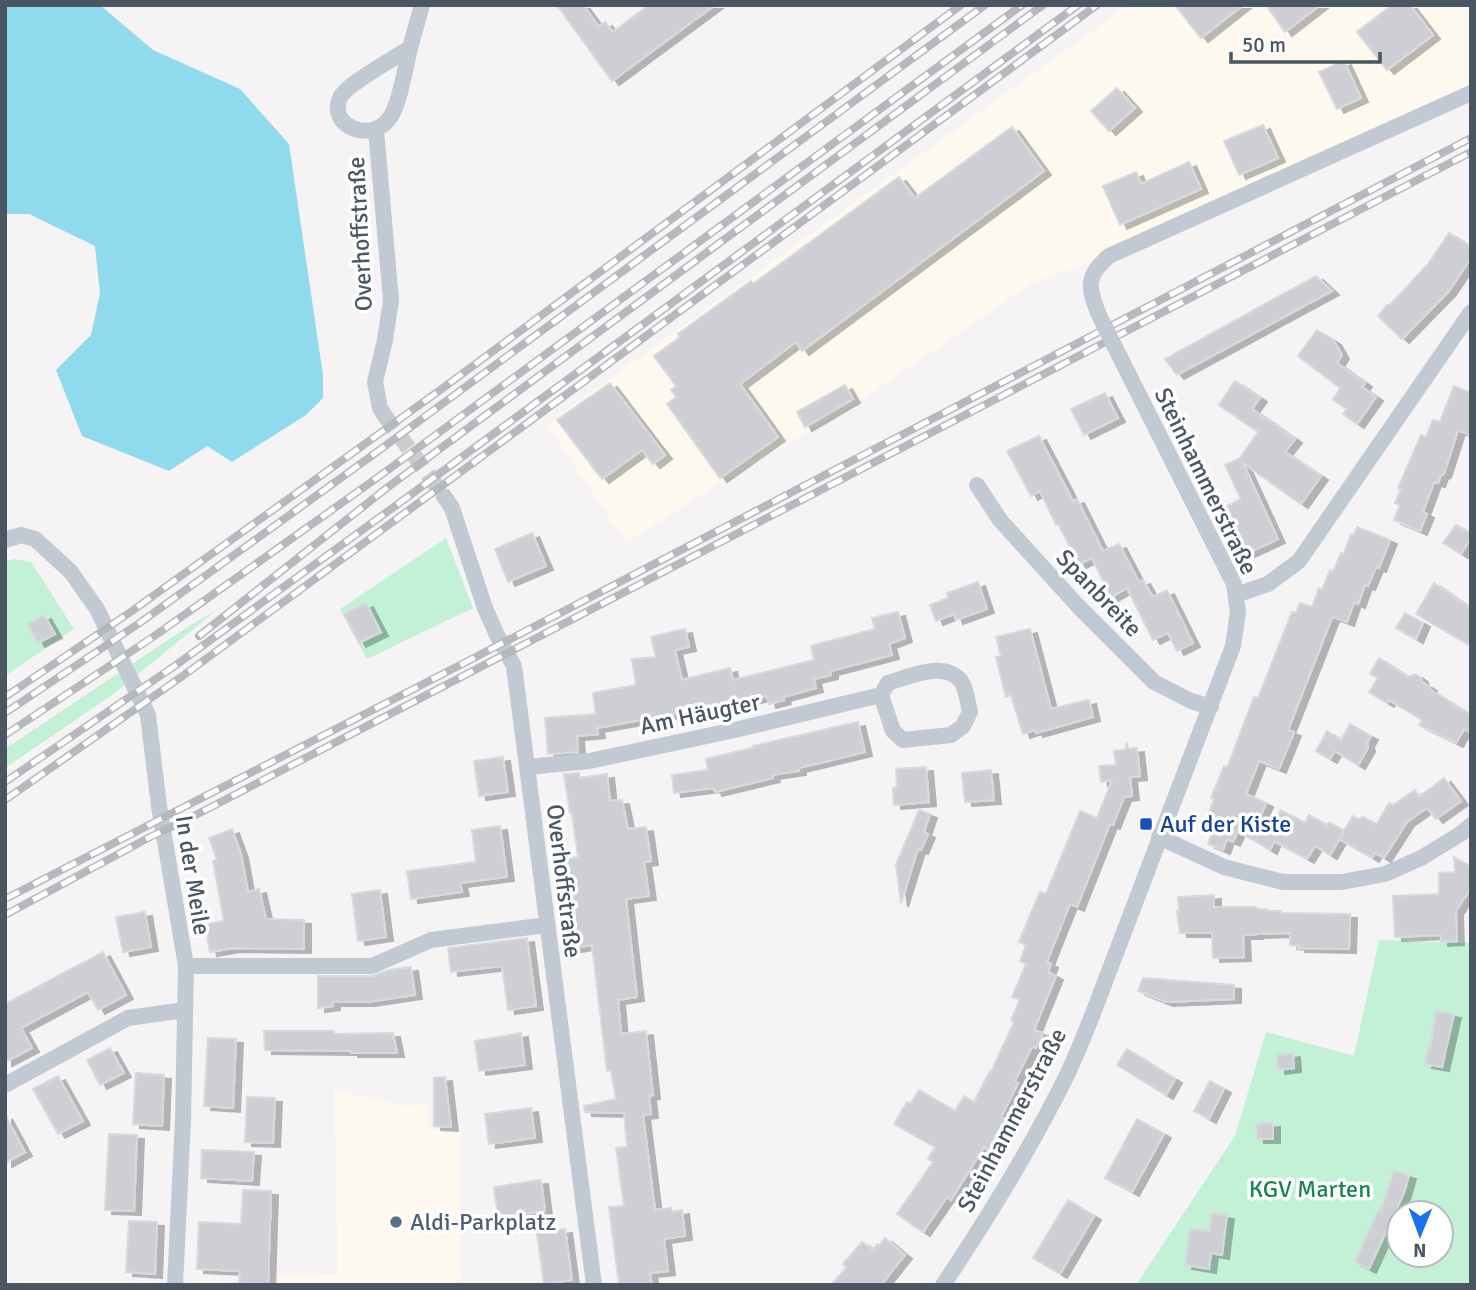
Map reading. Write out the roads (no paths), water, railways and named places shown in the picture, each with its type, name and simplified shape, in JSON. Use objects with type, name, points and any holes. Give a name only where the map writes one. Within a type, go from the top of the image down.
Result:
[{"type":"street","name":"Overhoffstraße","points":[[410,48],[352,85],[340,98],[340,120],[358,131],[367,132],[376,130],[391,118],[422,5]]},
{"type":"street","name":"Steinhammerstraße","points":[[943,1285],[974,1239],[1043,1121],[1068,1072],[1211,708],[1233,646],[1238,612],[1234,584],[1099,316],[1090,289],[1091,275],[1109,256],[1471,93]]},
{"type":"street","name":"Overhoffstraße","points":[[376,130],[391,300],[375,382],[380,408],[385,416]]},
{"type":"street","points":[[1236,595],[1268,584],[1299,561],[1471,312]]},
{"type":"street","name":"Spanbreite","points":[[977,485],[1000,520],[1078,606],[1154,682],[1211,708]]},
{"type":"street","name":"Overhoffstraße","points":[[444,496],[452,508],[489,618],[514,666],[594,1285]]},
{"type":"street","name":"In der Meile","points":[[5,540],[21,535],[35,539],[71,572],[97,609],[148,715],[159,806],[186,966],[175,1285]]},
{"type":"street","name":"Am Häugter","points":[[527,767],[589,761],[881,695],[888,683],[934,670],[950,673],[962,682],[970,712],[963,726],[951,736],[903,740],[893,732],[881,695]]},
{"type":"street","points":[[1159,837],[1224,867],[1283,882],[1342,882],[1385,874],[1421,859],[1471,825]]},
{"type":"street","points":[[186,966],[372,966],[431,940],[547,925]]},
{"type":"street","points":[[5,1085],[128,1018],[186,1010]]},
{"type":"water","points":[[5,5],[100,5],[153,50],[240,89],[289,144],[323,375],[323,398],[306,415],[232,462],[207,446],[169,471],[82,436],[56,370],[91,335],[100,293],[95,246],[29,214],[5,214]]},
{"type":"tunnel","points":[[385,416],[444,496]]},
{"type":"railway","points":[[5,697],[132,611],[443,388],[961,5]]},
{"type":"railway","points":[[5,713],[141,622],[370,457],[985,5]]},
{"type":"railway","points":[[5,735],[153,637],[381,475],[1022,5]]},
{"type":"railway","points":[[199,636],[388,487],[1043,5]]},
{"type":"railway","points":[[5,782],[176,665],[1078,5]]},
{"type":"railway","points":[[5,800],[184,675],[1097,5]]},
{"type":"railway","points":[[5,899],[1471,138]]},
{"type":"railway","points":[[5,915],[150,837],[1471,152]]},
{"type":"place","name":"Auf der Kiste","points":[[1146,824]]},
{"type":"place","name":"Aldi-Parkplatz","points":[[396,1222]]},
{"type":"park label","name":"KGV Marten","points":[[1310,1189]]}]
